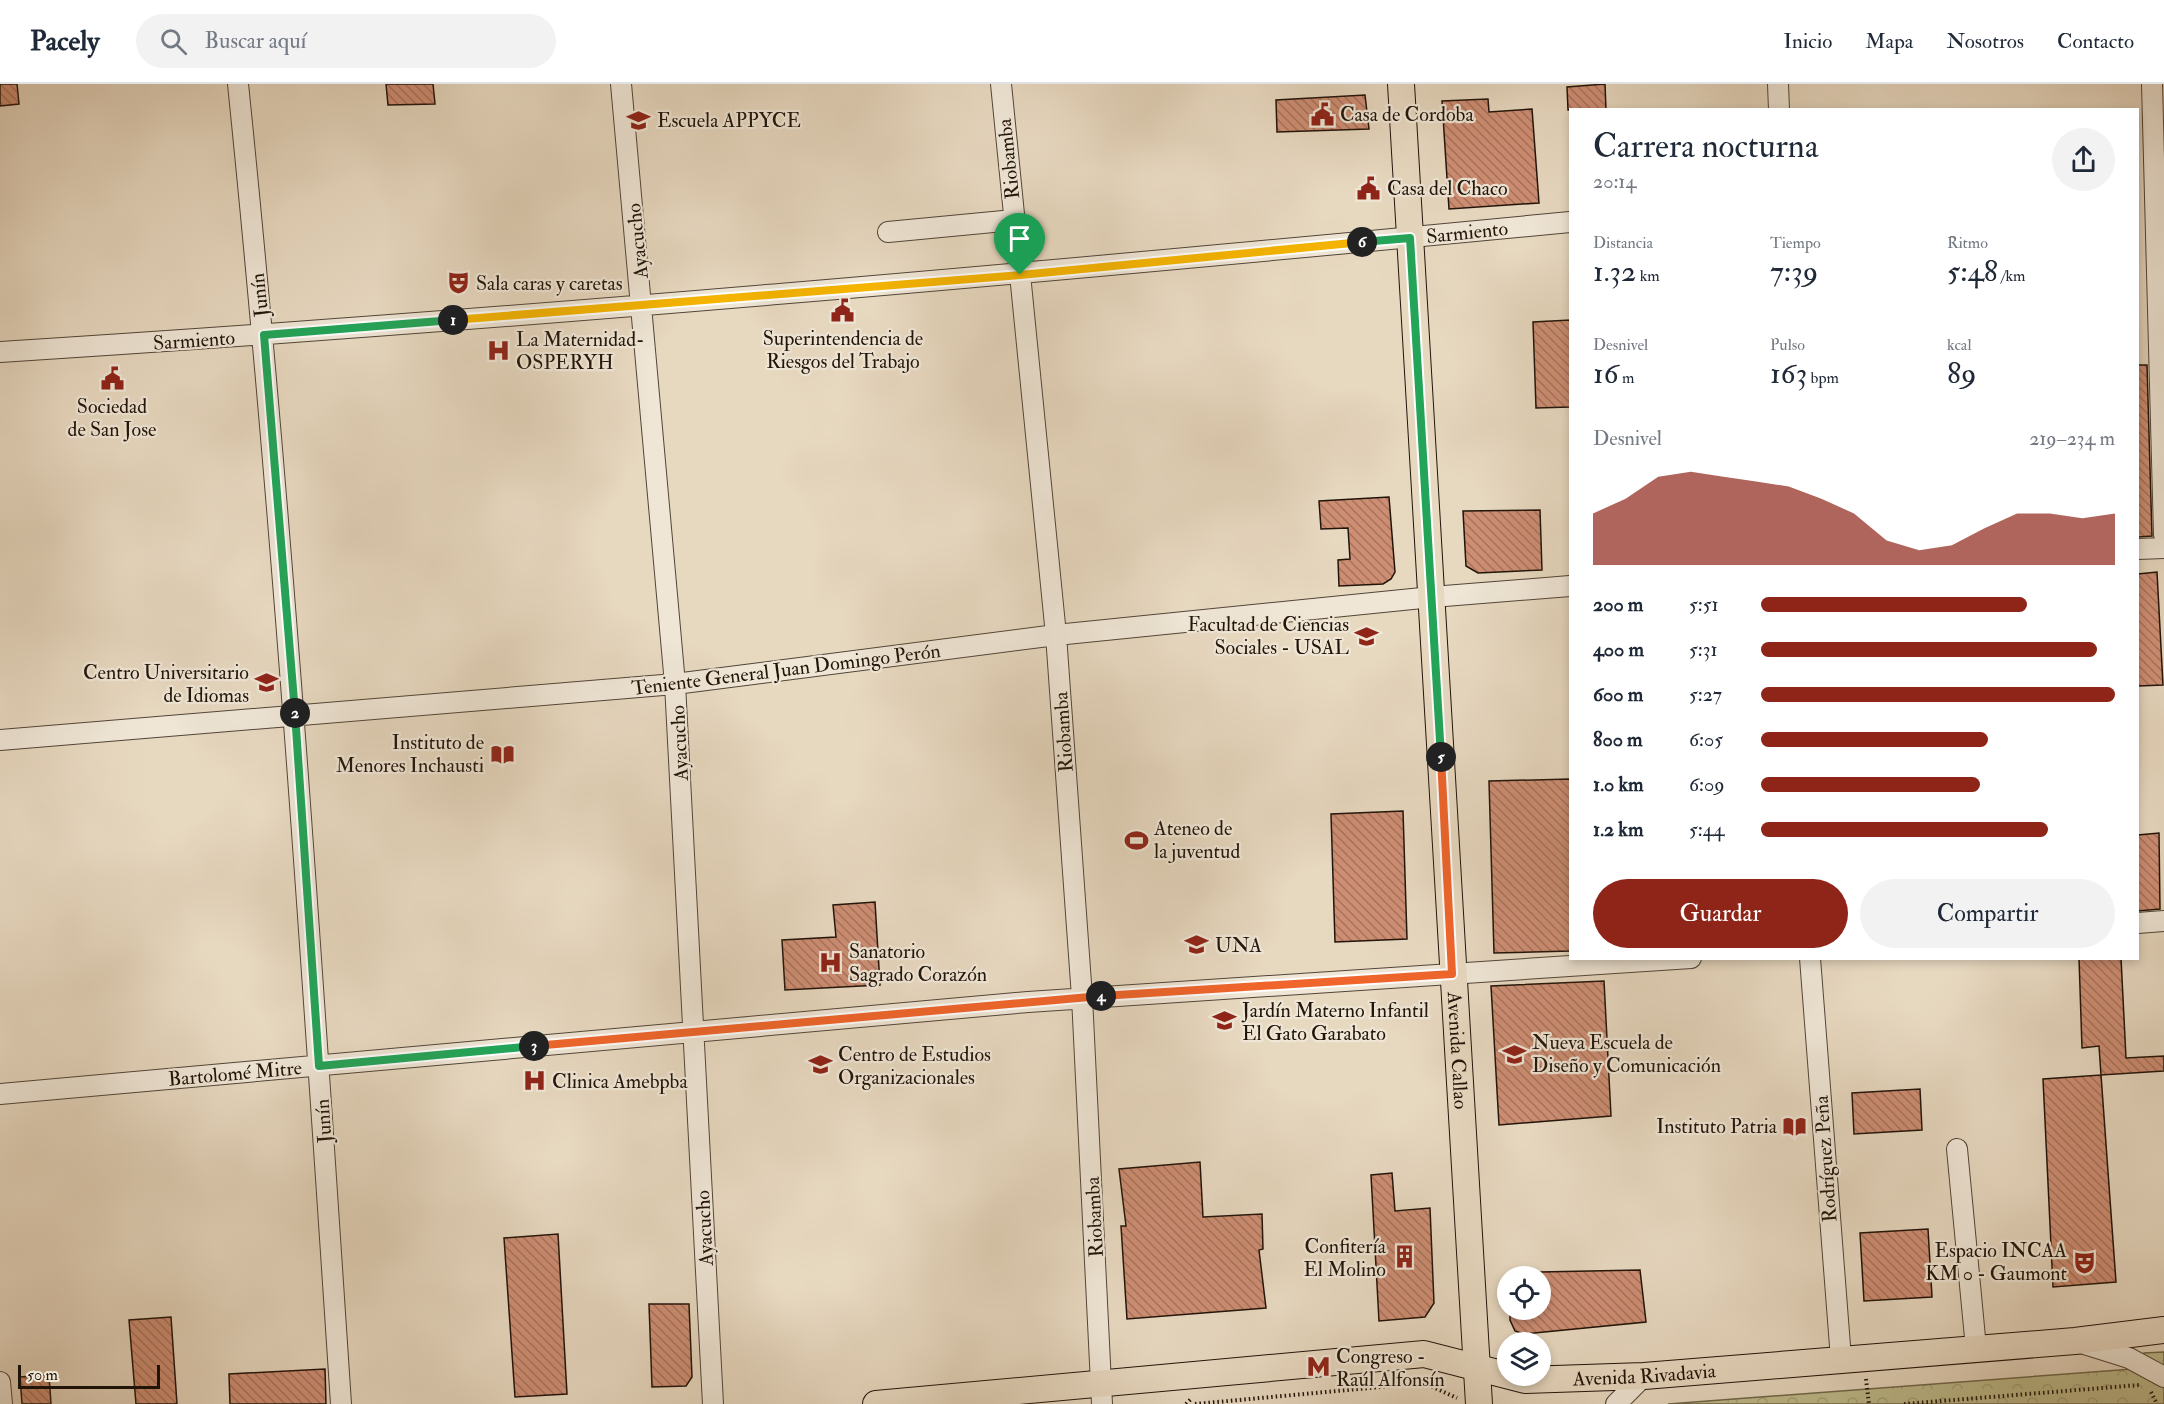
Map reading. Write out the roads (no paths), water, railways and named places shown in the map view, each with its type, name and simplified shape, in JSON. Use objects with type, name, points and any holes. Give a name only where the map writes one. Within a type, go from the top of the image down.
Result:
[{"type":"main road","name":"Avenida Callao","points":[[1401,84],[1476,1369],[1469,1401]]},
{"type":"main road","name":"Avenida Rivadavia","points":[[876,1404],[1102,1393],[1424,1354],[1525,1380],[1644,1376],[2074,1341],[2164,1330]]},
{"type":"street","name":"Junín","points":[[238,84],[264,335],[295,713],[341,1404]]},
{"type":"street","name":"Ayacucho","points":[[621,84],[643,303],[675,684],[713,1404]]},
{"type":"street","name":"Riobamba","points":[[1000,84],[1056,636],[1082,998],[1102,1393]]},
{"type":"street","points":[[1779,84],[1779,108]]},
{"type":"street","points":[[2152,84],[2164,535]]},
{"type":"street","points":[[888,232],[1014,220]]},
{"type":"street","name":"Sarmiento","points":[[0,352],[264,335],[643,303],[1020,275],[1569,222]]},
{"type":"street","points":[[2139,549],[2164,548]]},
{"type":"street","name":"Teniente General Juan Domingo Perón","points":[[0,740],[295,713],[675,684],[1056,636],[1432,597],[1569,586]]},
{"type":"street","points":[[2139,923],[2164,921]]},
{"type":"street","name":"Bartolomé Mitre","points":[[0,1094],[1082,998],[1661,960]]},
{"type":"street","name":"Rodríguez Peña","points":[[1810,960],[1841,1359]]},
{"type":"street","points":[[1957,1149],[1976,1348]]},
{"type":"street","points":[[2074,1341],[2129,1358],[2164,1377]]},
{"type":"street","points":[[1616,1404],[1644,1376]]},
{"type":"street","points":[[0,1382],[2,1404]]},
{"type":"place","name":"Casa de Cordoba","points":[[1322,114]]},
{"type":"place","name":"Escuela APPYCE","points":[[639,120]]},
{"type":"place","name":"Casa del Chaco","points":[[1369,188]]},
{"type":"place","name":"Sala caras y caretas","points":[[458,283]]},
{"type":"place","name":"Superintendencia de Riesgos del Trabajo","points":[[843,310]]},
{"type":"place","name":"La Maternidad- OSPERYH","points":[[498,350]]},
{"type":"place","name":"Sociedad de San Jose","points":[[112,378]]},
{"type":"place","name":"Facultad de Ciencias Sociales - USAL","points":[[1367,636]]},
{"type":"place","name":"Centro Universitario de Idiomas","points":[[267,683]]},
{"type":"place","name":"Instituto de Menores Inchausti","points":[[502,754]]},
{"type":"place","name":"Ateneo de la juventud","points":[[1136,840]]},
{"type":"place","name":"UNA","points":[[1197,945]]},
{"type":"place","name":"Sanatorio Sagrado Corazón","points":[[831,962]]},
{"type":"place","name":"Jardín Materno Infantil El Gato Garabato","points":[[1224,1021]]},
{"type":"place","name":"Nueva Escuela de Diseño y Comunicación","points":[[1514,1054]]},
{"type":"place","name":"Centro de Estudios Organizacionales","points":[[820,1065]]},
{"type":"place","name":"Clinica Amebpba","points":[[534,1081]]},
{"type":"place","name":"Instituto Patria","points":[[1795,1126]]},
{"type":"place","name":"Confitería El Molino","points":[[1404,1257]]},
{"type":"place","name":"Espacio INCAA KM 0 - Gaumont","points":[[2085,1262]]},
{"type":"place","name":"Congreso - Raúl Alfonsín","points":[[1318,1367]]}]
